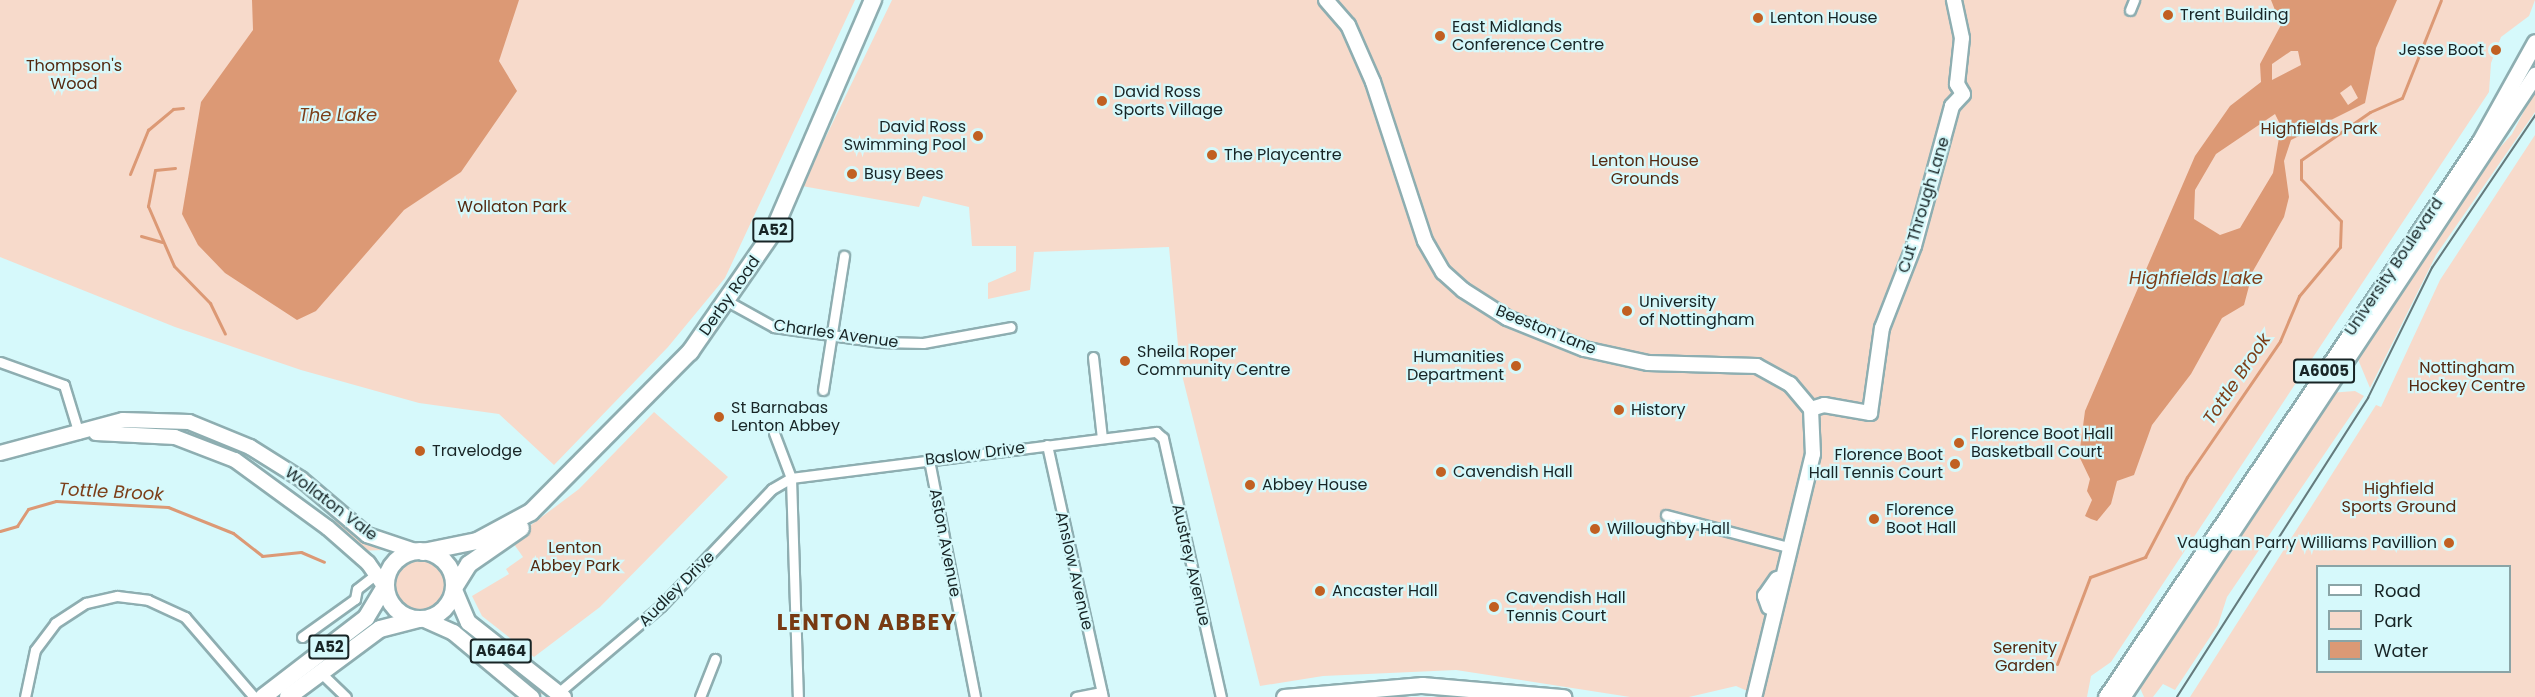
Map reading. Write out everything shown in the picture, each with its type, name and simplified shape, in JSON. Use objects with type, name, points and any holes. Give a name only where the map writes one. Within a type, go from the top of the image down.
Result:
[{"type":"highway","name":"Derby Road","points":[[419,552],[477,541],[531,512],[669,376],[728,301],[773,232],[873,0]]},
{"type":"highway","name":"Derby Road","points":[[454,590],[464,569],[526,524],[531,512]]},
{"type":"highway","name":"A52","points":[[263,697],[366,618],[391,565],[419,552]]},
{"type":"highway","points":[[419,552],[446,565],[454,590]]},
{"type":"highway","points":[[381,583],[399,609],[422,619]]},
{"type":"highway","name":"A52","points":[[288,697],[380,629],[422,619],[443,610],[454,590]]},
{"type":"main road","name":"University Boulevard","points":[[2106,697],[2480,141],[2535,42]]},
{"type":"main road","name":"University Boulevard","points":[[2122,697],[2535,75]]},
{"type":"main road","name":"A6464","points":[[454,590],[468,622],[561,695]]},
{"type":"main road","name":"A6464","points":[[422,619],[453,632],[531,697]]},
{"type":"main road","points":[[1284,697],[1458,686],[1563,697]]},
{"type":"street","name":"Beeston Lane","points":[[1326,0],[1348,25],[1370,74],[1425,241],[1443,272],[1463,290],[1507,318],[1584,349],[1648,363],[1757,366],[1790,384],[1811,409]]},
{"type":"street","name":"Cut Through Lane","points":[[1811,409],[1824,405],[1870,413],[1882,328],[1914,246],[1952,106],[1963,94],[1957,84],[1962,38],[1954,0]]},
{"type":"street","points":[[2130,10],[2134,0]]},
{"type":"street","points":[[823,390],[844,255]]},
{"type":"street","name":"Charles Avenue","points":[[728,301],[766,324],[832,335],[914,344],[988,337],[1011,327]]},
{"type":"street","points":[[1093,357],[1102,438]]},
{"type":"street","points":[[0,362],[64,386],[79,434]]},
{"type":"street","points":[[1762,653],[1769,607],[1788,548],[1813,454],[1811,409]]},
{"type":"street","name":"Wollaton Vale","points":[[0,453],[79,434],[123,420],[165,418],[239,442],[301,479],[367,535],[419,552]]},
{"type":"street","points":[[774,433],[791,478],[798,697]]},
{"type":"street","name":"Baslow Drive","points":[[791,478],[1102,438],[1159,433]]},
{"type":"street","name":"Austrey Avenue","points":[[1159,433],[1221,697]]},
{"type":"street","name":"Wollaton Vale","points":[[79,434],[175,437],[232,459],[328,528],[381,583]]},
{"type":"street","points":[[232,459],[239,442]]},
{"type":"street","name":"Anslow Avenue","points":[[1047,445],[1102,694]]},
{"type":"street","name":"Aston Avenue","points":[[929,460],[975,697]]},
{"type":"street","name":"Audley Drive","points":[[561,695],[661,606],[772,489],[791,478]]},
{"type":"street","points":[[328,528],[340,512]]},
{"type":"street","points":[[1666,515],[1788,548]]},
{"type":"street","points":[[1748,695],[1762,653],[1780,575]]},
{"type":"street","points":[[302,637],[355,599],[357,589],[381,583]]},
{"type":"street","points":[[25,697],[35,650],[55,622],[86,603],[117,596],[148,600],[185,617],[254,697]]},
{"type":"street","points":[[700,697],[715,659]]},
{"type":"street","points":[[320,672],[346,697]]},
{"type":"street","points":[[1076,697],[1102,694]]},
{"type":"green space","name":"Wollaton Park","points":[[0,0],[855,0],[725,278],[668,347],[554,465],[499,414],[419,403],[301,370],[175,327],[0,257]]},
{"type":"green space","name":"University of Nottingham","points":[[892,0],[2535,0],[2529,16],[2501,37],[2491,63],[2489,92],[2111,662],[2091,676],[2087,697],[1761,697],[1736,686],[1689,697],[1630,697],[1456,670],[1323,676],[1260,686],[1180,367],[1169,247],[1034,252],[1030,290],[988,299],[988,283],[1016,271],[1016,246],[972,246],[969,207],[923,196],[919,207],[802,186]]},
{"type":"green space","points":[[2535,90],[2535,112],[2436,255],[2370,388],[2357,357],[2488,161],[2512,134]]},
{"type":"green space","name":"Highfield Sports Ground","points":[[2535,135],[2535,697],[2190,697],[2376,405],[2381,407],[2440,280]]},
{"type":"green space","points":[[2355,391],[2364,396],[2227,597],[2218,625],[2175,690],[2163,684],[2153,697],[2144,697],[2137,681],[2329,393]]},
{"type":"green space","name":"Lenton Abbey Park","points":[[654,412],[728,477],[600,607],[534,657],[482,616],[472,596],[509,574],[506,569],[523,557],[511,540],[579,489]]},
{"type":"green space","points":[[337,519],[358,539],[382,550],[360,551],[332,526]]},
{"type":"green space","points":[[419,558],[429,560],[437,566],[443,574],[445,584],[443,594],[437,602],[429,608],[419,610],[409,608],[401,602],[395,594],[393,584],[395,574],[401,566],[409,560]]},
{"type":"green space","points":[[468,630],[553,697],[533,692]]},
{"type":"water","name":"The Lake","points":[[252,0],[519,0],[499,61],[517,91],[461,172],[404,210],[316,311],[297,320],[225,273],[198,245],[182,214],[201,102],[253,30]]},
{"type":"water","name":"Highfields Lake","points":[[2271,0],[2397,0],[2376,48],[2365,103],[2291,140],[2284,161],[2289,197],[2284,217],[2253,271],[2244,305],[2222,318],[2191,374],[2152,425],[2134,475],[2117,481],[2111,504],[2097,521],[2091,519],[2085,516],[2092,500],[2087,491],[2090,479],[2079,456],[2085,411],[2195,156],[2230,106],[2261,82],[2260,64],[2281,25]],"holes":[[[2291,51],[2298,51],[2301,65],[2272,80],[2272,64]],[[2351,85],[2358,98],[2348,105],[2340,93]],[[2275,114],[2281,126],[2273,173],[2240,228],[2220,235],[2194,219],[2195,190],[2216,154]]]},
{"type":"waterway","name":"Tottle Brook","points":[[2057,664],[2090,577],[2145,557],[2187,477],[2280,341],[2299,296],[2340,247],[2341,221],[2301,179],[2301,160],[2370,112],[2402,98],[2441,0]]},
{"type":"waterway","points":[[130,174],[148,130],[173,109],[183,108]]},
{"type":"waterway","points":[[175,168],[155,170],[148,206],[174,266],[210,303],[225,334]]},
{"type":"waterway","points":[[141,236],[162,242]]},
{"type":"waterway","name":"Tottle Brook","points":[[0,531],[17,526],[28,509],[56,501],[168,507],[233,533],[262,556],[301,552],[324,562]]},
{"type":"tram line","points":[[2177,697],[2368,398],[2432,268],[2535,116]]},
{"type":"place","name":"Trent Building","points":[[2168,15]]},
{"type":"place","name":"Lenton House","points":[[1758,18]]},
{"type":"place","name":"East Midlands Conference Centre","points":[[1440,36]]},
{"type":"place","name":"Jesse Boot","points":[[2496,50]]},
{"type":"place","name":"David Ross Sports Village","points":[[1102,101]]},
{"type":"place","name":"David Ross Swimming Pool","points":[[978,136]]},
{"type":"place","name":"The Playcentre","points":[[1212,155]]},
{"type":"place","name":"Busy Bees","points":[[852,174]]},
{"type":"place","name":"University of Nottingham","points":[[1627,311]]},
{"type":"place","name":"Sheila Roper Community Centre","points":[[1125,361]]},
{"type":"place","name":"Humanities Department","points":[[1516,366]]},
{"type":"place","name":"History","points":[[1619,410]]},
{"type":"place","name":"St Barnabas Lenton Abbey","points":[[719,417]]},
{"type":"place","name":"Florence Boot Hall Basketball Court","points":[[1959,443]]},
{"type":"place","name":"Travelodge","points":[[420,451]]},
{"type":"place","name":"Florence Boot Hall Tennis Court","points":[[1955,464]]},
{"type":"place","name":"Cavendish Hall","points":[[1441,472]]},
{"type":"place","name":"Abbey House","points":[[1250,485]]},
{"type":"place","name":"Florence Boot Hall","points":[[1874,519]]},
{"type":"place","name":"Willoughby Hall","points":[[1595,529]]},
{"type":"place","name":"Vaughan Parry Williams Pavillion","points":[[2449,543]]},
{"type":"place","name":"Ancaster Hall","points":[[1320,591]]},
{"type":"place","name":"Cavendish Hall Tennis Court","points":[[1494,607]]},
{"type":"district","name":"LENTON ABBEY","points":[[867,623]]},
{"type":"park label","name":"Thompson's Wood","points":[[74,75]]},
{"type":"park label","name":"Highfields Park","points":[[2319,129]]},
{"type":"park label","name":"Lenton House Grounds","points":[[1645,170]]},
{"type":"park label","name":"Nottingham Hockey Centre","points":[[2467,377]]},
{"type":"park label","name":"Serenity Garden","points":[[2025,657]]}]
